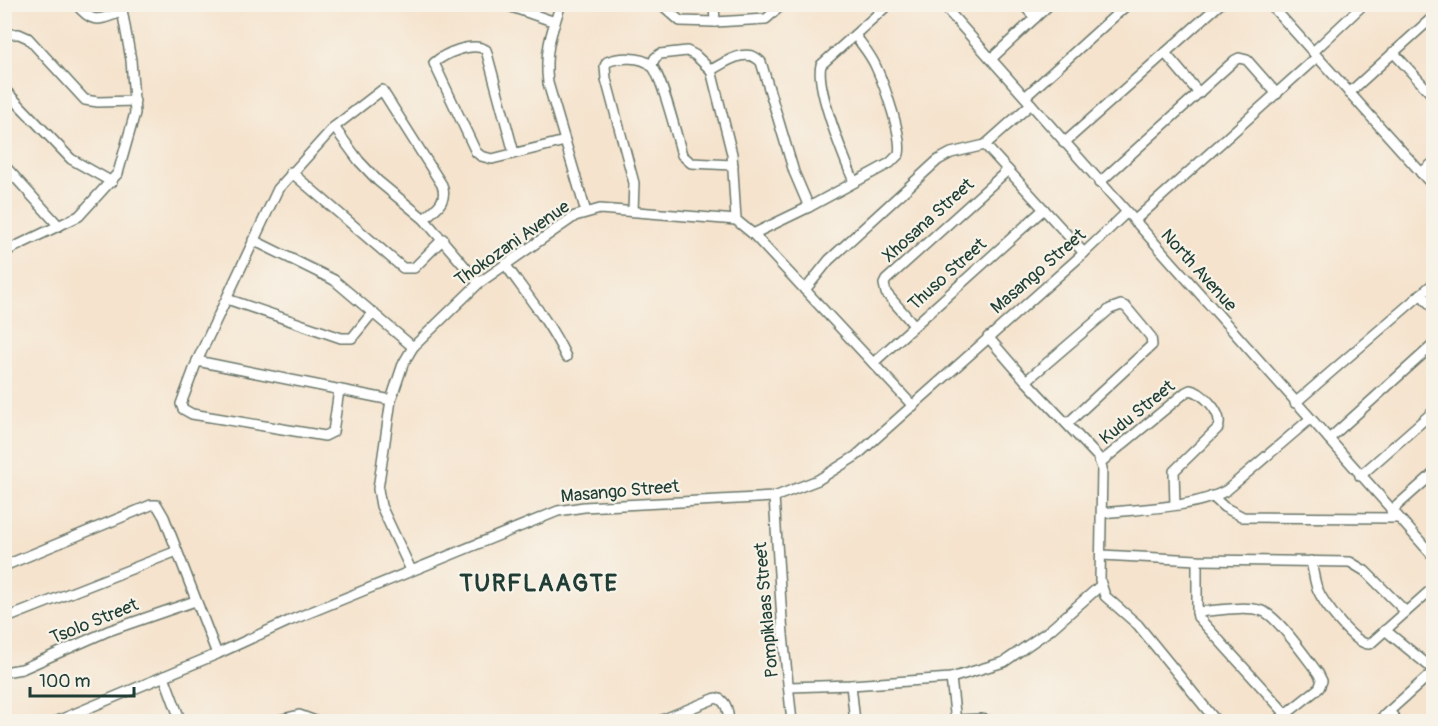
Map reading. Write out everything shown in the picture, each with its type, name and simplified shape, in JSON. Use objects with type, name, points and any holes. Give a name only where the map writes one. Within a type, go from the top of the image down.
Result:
[{"type":"street","points":[[6,248],[79,216],[112,182],[121,168],[134,119],[135,101],[131,60],[121,8],[98,20],[84,15],[76,4]]},
{"type":"street","points":[[503,4],[555,22]]},
{"type":"street","points":[[561,4],[546,53],[546,69],[548,83],[586,212]]},
{"type":"street","points":[[661,4],[680,21],[715,22],[766,19],[783,4]]},
{"type":"street","points":[[714,4],[715,22]]},
{"type":"street","points":[[854,182],[821,85],[821,65],[890,4]]},
{"type":"street","name":"North Avenue","points":[[942,4],[1434,557]]},
{"type":"street","points":[[1023,4],[1035,18]]},
{"type":"street","points":[[990,59],[1050,4]]},
{"type":"street","points":[[805,290],[829,261],[938,160],[951,153],[985,145],[1028,100],[1128,4]]},
{"type":"street","points":[[1064,143],[1220,4]]},
{"type":"street","points":[[1270,4],[1434,187]]},
{"type":"street","points":[[1134,221],[1277,94],[1315,55],[1353,8],[1364,4]]},
{"type":"street","points":[[1349,93],[1434,16]]},
{"type":"street","points":[[4,34],[19,34],[28,38],[85,100],[135,101]]},
{"type":"street","points":[[753,234],[809,207],[896,159],[901,147],[900,141],[876,66],[855,35]]},
{"type":"street","points":[[514,153],[486,50],[476,47],[451,52],[440,57],[434,63],[476,152],[492,159],[565,141]]},
{"type":"street","points":[[651,66],[660,54],[687,51],[695,55],[711,70],[729,137],[736,220],[753,234],[913,406]]},
{"type":"street","points":[[1393,51],[1432,93]]},
{"type":"street","points":[[1165,53],[1199,93]]},
{"type":"street","points":[[711,70],[736,57],[748,54],[756,56],[761,62],[794,172],[809,207]]},
{"type":"street","points":[[1099,183],[1235,60],[1244,58],[1277,94]]},
{"type":"street","points":[[633,211],[634,183],[606,79],[605,66],[611,60],[634,59],[644,61],[651,66],[660,82],[682,155],[686,160],[691,163],[733,165]]},
{"type":"street","points":[[4,89],[70,159],[112,182]]},
{"type":"street","points":[[339,390],[333,432],[325,436],[192,414],[183,410],[181,404],[197,361],[278,189],[334,126],[382,90],[445,191],[441,204],[424,219]]},
{"type":"street","points":[[334,126],[359,161],[378,181],[424,219],[478,283]]},
{"type":"street","points":[[985,145],[1084,253]]},
{"type":"street","points":[[1421,173],[1434,162]]},
{"type":"street","points":[[4,165],[59,226]]},
{"type":"street","name":"Xhosana Street","points":[[914,325],[886,293],[884,285],[886,280],[1008,170]]},
{"type":"street","points":[[291,172],[404,268],[414,268],[443,240]]},
{"type":"street","name":"Thokozani Avenue","points":[[411,570],[381,506],[378,489],[391,400],[403,364],[413,347],[478,283],[575,216],[600,209],[736,220]]},
{"type":"street","name":"Thuso Street","points":[[873,363],[1044,209]]},
{"type":"street","name":"Masango Street","points":[[55,722],[411,570],[558,512],[584,507],[774,496],[818,480],[856,456],[1126,213]]},
{"type":"street","points":[[253,240],[334,280],[413,347]]},
{"type":"street","points":[[505,264],[561,345],[566,357]]},
{"type":"street","points":[[1295,403],[1434,283]]},
{"type":"street","points":[[1421,294],[1434,309]]},
{"type":"street","points":[[228,299],[341,338],[352,338],[373,312]]},
{"type":"street","points":[[1026,381],[1110,309],[1121,305],[1126,307],[1151,337],[1152,345],[1066,424]]},
{"type":"street","points":[[988,337],[1101,462],[1100,586],[1105,597],[1138,625],[1217,722]]},
{"type":"street","points":[[1329,439],[1434,344]]},
{"type":"street","points":[[197,361],[391,400]]},
{"type":"street","name":"Kudu Street","points":[[1101,462],[1186,392],[1190,390],[1198,393],[1219,415],[1220,423],[1218,428],[1174,471],[1175,506]]},
{"type":"street","points":[[1360,476],[1434,411]]},
{"type":"street","points":[[1102,513],[1175,506],[1227,490],[1310,419]]},
{"type":"street","points":[[1212,496],[1224,507],[1243,517],[1394,514],[1434,472]]},
{"type":"street","name":"Pompiklaas Street","points":[[774,496],[783,635],[792,722]]},
{"type":"street","points":[[4,566],[154,504],[160,510],[217,654]]},
{"type":"street","points":[[4,620],[177,551]]},
{"type":"street","points":[[1101,555],[1197,560],[1350,562],[1358,565],[1406,612]]},
{"type":"street","points":[[1197,560],[1197,612],[1201,621],[1285,714]]},
{"type":"street","points":[[1311,561],[1323,600],[1356,640],[1363,645],[1370,644],[1434,588]]},
{"type":"street","points":[[789,687],[951,678],[1004,662],[1050,630],[1100,586]]},
{"type":"street","name":"Tsolo Street","points":[[4,672],[22,669],[108,632],[195,600]]},
{"type":"street","points":[[1197,612],[1260,610],[1267,613],[1280,625],[1318,673],[1322,681],[1315,692],[1276,722]]},
{"type":"street","points":[[1377,722],[1434,671],[1385,630]]},
{"type":"street","points":[[164,676],[180,719]]},
{"type":"street","points":[[951,678],[956,721],[982,719],[996,722]]},
{"type":"street","points":[[851,685],[855,722]]},
{"type":"street","points":[[657,722],[675,718],[716,698],[723,702],[728,711],[729,722]]},
{"type":"street","points":[[1389,711],[1398,722]]},
{"type":"street","points":[[271,722],[299,715],[318,722]]},
{"type":"district","name":"TURFLAAGTE","points":[[539,583]]}]
